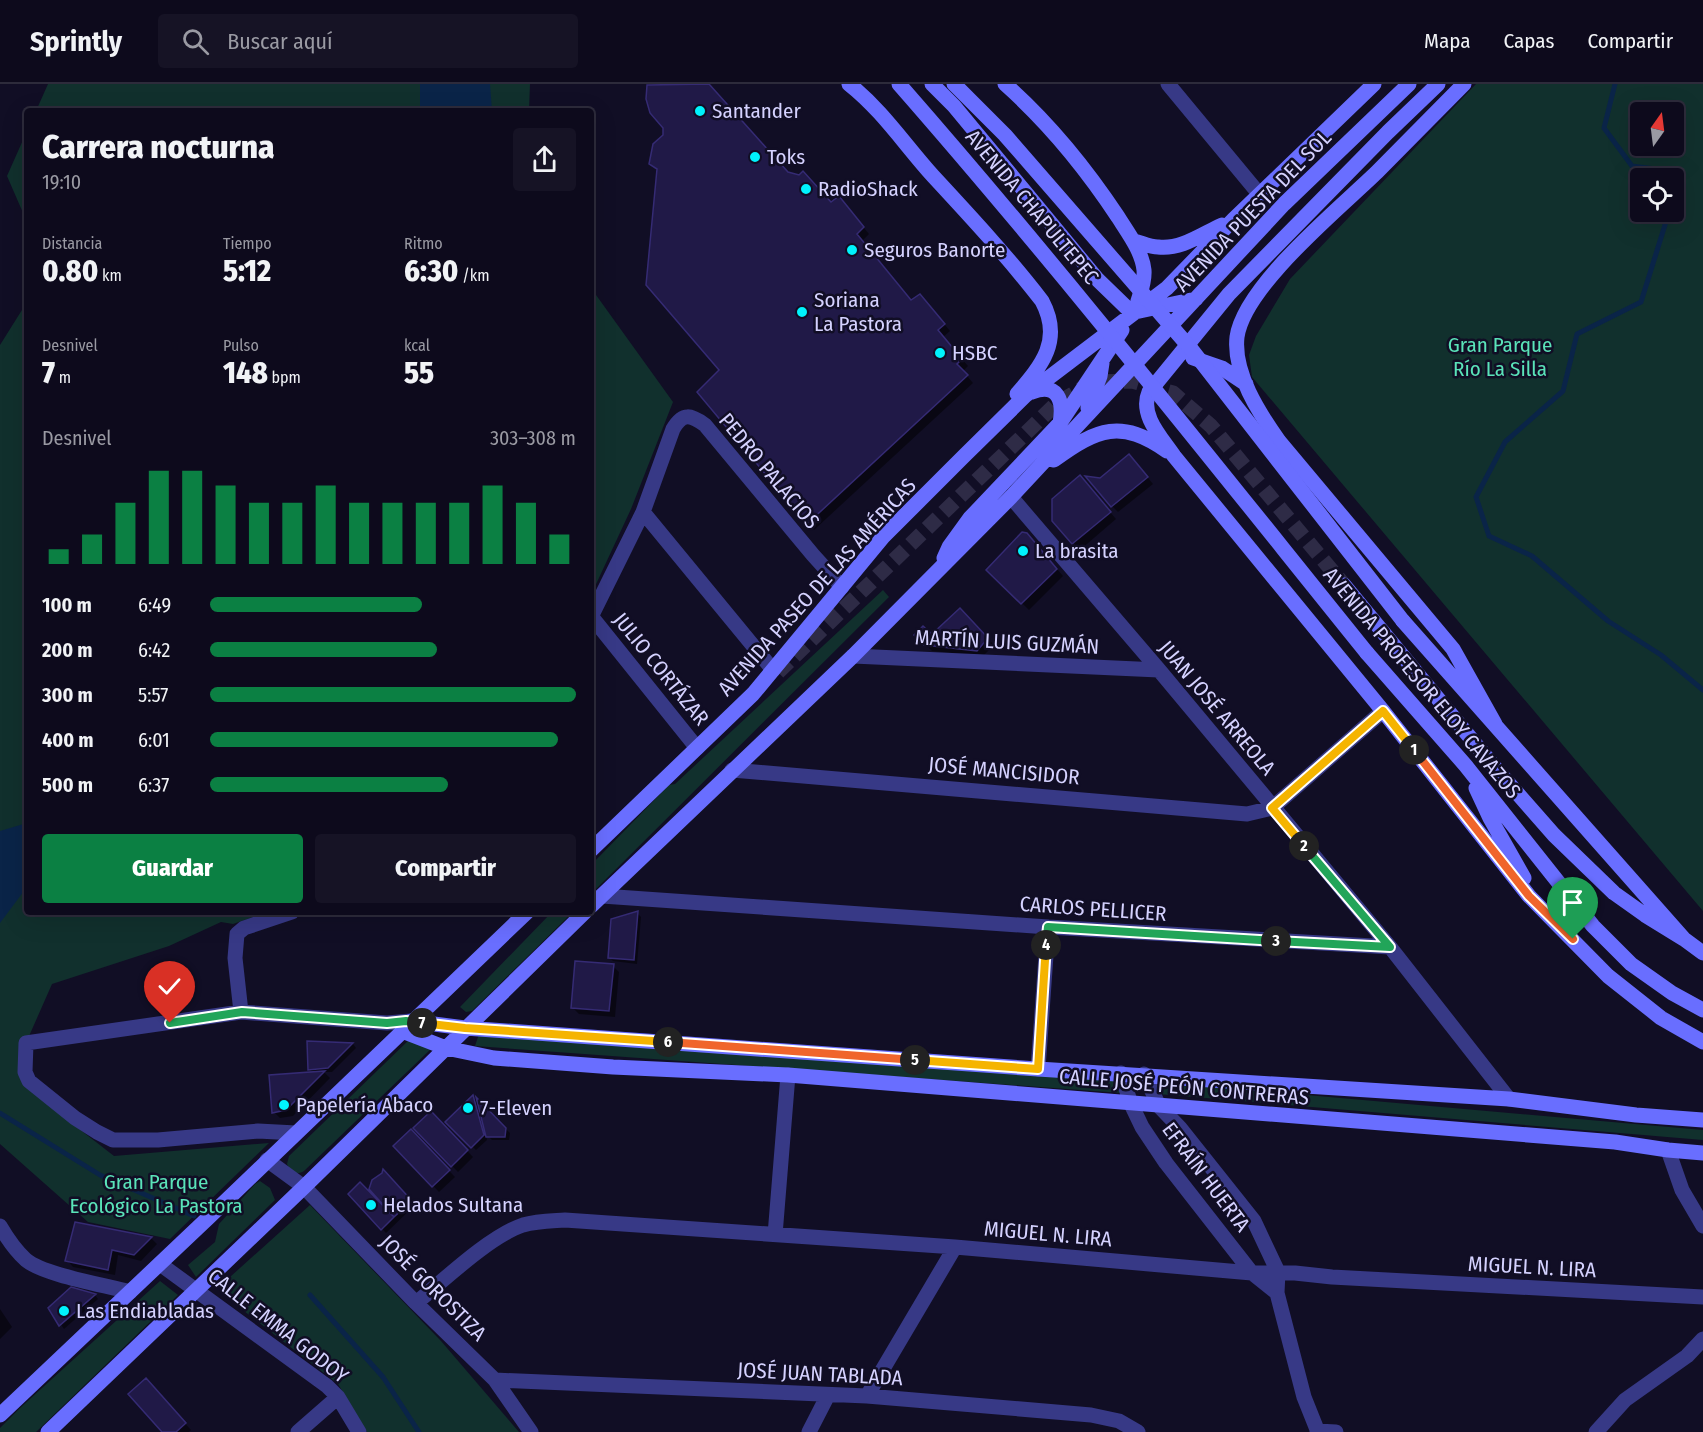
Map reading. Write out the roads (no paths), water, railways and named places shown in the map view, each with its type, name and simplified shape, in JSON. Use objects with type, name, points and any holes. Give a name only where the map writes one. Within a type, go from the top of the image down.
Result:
[{"type":"main road","name":"AVENIDA CHAPULTEPEC","points":[[898,84],[973,168],[1130,365]]},
{"type":"main road","points":[[932,84],[954,106],[1098,280],[1121,303],[1135,312],[1197,299]]},
{"type":"main road","name":"AVENIDA CHAPULTEPEC","points":[[954,84],[1005,135],[1161,314]]},
{"type":"main road","points":[[945,563],[944,558],[949,547],[970,518],[1060,423],[1135,312],[1144,279],[1144,268],[1134,241],[1093,179],[1038,114],[1005,84]]},
{"type":"main road","name":"AVENIDA PUESTA DEL SOL","points":[[1135,312],[1167,288],[1233,220],[1374,84]]},
{"type":"main road","name":"AVENIDA PUESTA DEL SOL","points":[[1130,365],[1197,299],[1284,204],[1409,84]]},
{"type":"main road","points":[[1438,84],[1229,294],[1149,392],[1145,406],[1151,421],[1174,456],[1383,711],[1529,896],[1608,976],[1661,1018],[1703,1042]]},
{"type":"main road","points":[[1464,84],[1291,254],[1247,309],[1237,338],[1237,353],[1254,403],[1279,441],[1453,649],[1495,724]]},
{"type":"main road","points":[[856,87],[987,234],[1042,301],[1049,314],[1051,334],[1040,368],[989,426],[979,442]]},
{"type":"main road","points":[[1134,241],[1157,247],[1181,245],[1233,220]]},
{"type":"main road","name":"AVENIDA PASEO DE LAS AMÉRICAS","points":[[594,847],[753,694],[883,537],[1026,395],[1135,312]]},
{"type":"main road","name":"AVENIDA PROFESOR ELOY CAVAZOS","points":[[1161,314],[1192,350],[1402,621],[1684,939],[1703,953]]},
{"type":"main road","points":[[1085,417],[1100,376],[1102,358]]},
{"type":"main road","points":[[1175,358],[1205,361],[1232,373],[1248,386]]},
{"type":"main road","points":[[596,901],[853,656],[1011,497],[1130,365]]},
{"type":"main road","name":"AVENIDA PROFESOR ELOY CAVAZOS","points":[[1130,365],[1367,653],[1466,766],[1593,926],[1631,964],[1672,993],[1703,1010]]},
{"type":"main road","points":[[1026,395],[1042,388],[1054,392],[1061,403],[1060,423]]},
{"type":"main road","points":[[1026,481],[1080,442],[1117,430],[1140,434],[1174,456]]},
{"type":"main road","points":[[1344,585],[1497,770],[1554,835],[1614,893],[1684,939]]},
{"type":"main road","points":[[1466,766],[1490,818],[1524,877],[1529,896]]},
{"type":"main road","points":[[0,1415],[524,915]]},
{"type":"main road","points":[[48,1432],[582,915]]},
{"type":"main road","name":"CALLE JOSÉ PEÓN CONTRERAS","points":[[407,1026],[465,1028],[1038,1069],[1509,1099],[1636,1115],[1703,1120]]},
{"type":"main road","name":"CALLE JOSÉ PEÓN CONTRERAS","points":[[407,1026],[446,1048],[494,1058],[613,1067],[788,1075],[1615,1142],[1703,1153]]},
{"type":"street","points":[[1014,84],[1038,114]]},
{"type":"street","points":[[1173,86],[1260,195]]},
{"type":"street","name":"PEDRO PALACIOS","points":[[644,512],[673,429],[677,421],[683,417],[691,417],[705,425],[842,587]]},
{"type":"street","name":"JUAN JOSÉ ARREOLA","points":[[1011,497],[1390,947]]},
{"type":"street","points":[[594,610],[644,512],[773,670]]},
{"type":"street","name":"JULIO CORTÁZAR","points":[[594,620],[697,748]]},
{"type":"street","name":"MARTÍN LUIS GUZMÁN","points":[[853,656],[1159,670]]},
{"type":"street","points":[[1272,808],[1383,711]]},
{"type":"street","name":"JOSÉ MANCISIDOR","points":[[732,770],[1247,814],[1272,808]]},
{"type":"street","name":"CARLOS PELLICER","points":[[596,901],[1390,947]]},
{"type":"street","points":[[242,1012],[235,958],[237,934],[244,928],[283,915]]},
{"type":"street","points":[[1038,1069],[1048,927]]},
{"type":"street","points":[[1390,947],[1509,1099]]},
{"type":"street","points":[[296,1133],[258,1131],[158,1140],[113,1140],[75,1118],[29,1081],[26,1072],[26,1043],[242,1012],[407,1026]]},
{"type":"street","name":"EFRAÍN HUERTA","points":[[1121,1073],[1131,1104],[1166,1163],[1252,1273],[1277,1293]]},
{"type":"street","name":"EFRAÍN HUERTA","points":[[1144,1074],[1159,1106],[1244,1206],[1254,1221],[1278,1272],[1277,1293],[1304,1397],[1317,1431]]},
{"type":"street","points":[[775,1235],[788,1075]]},
{"type":"street","points":[[1668,1150],[1682,1190],[1703,1226]]},
{"type":"street","name":"JOSÉ GOROSTIZA","points":[[267,1160],[304,1186],[416,1303],[495,1380],[531,1432]]},
{"type":"street","name":"MIGUEL N. LIRA","points":[[416,1303],[494,1240],[521,1226],[539,1221],[565,1220],[955,1247],[1252,1273],[1278,1272],[1703,1298]]},
{"type":"street","points":[[0,1226],[8,1239],[27,1260],[45,1271],[130,1292]]},
{"type":"street","points":[[867,1396],[955,1247]]},
{"type":"street","name":"CALLE EMMA GODOY","points":[[160,1264],[311,1374],[338,1397],[359,1432]]},
{"type":"street","points":[[1596,1432],[1625,1400],[1687,1356],[1703,1339]]},
{"type":"street","name":"JOSÉ JUAN TABLADA","points":[[495,1380],[867,1396],[1091,1415],[1119,1421],[1138,1432]]},
{"type":"street","points":[[809,1432],[828,1395]]},
{"type":"street","points":[[298,1432],[338,1397]]},
{"type":"street","points":[[1317,1431],[1336,1432]]},
{"type":"water","points":[[420,84],[490,84],[492,108],[420,108]]},
{"type":"water","points":[[24,824],[24,891],[0,923],[0,831]]},
{"type":"waterway","points":[[1615,84],[1604,128],[1632,166],[1648,168]]},
{"type":"waterway","points":[[1666,222],[1641,302],[1577,334],[1563,391],[1505,442],[1476,497],[1489,536],[1532,556],[1608,621],[1661,655],[1703,690]]},
{"type":"waterway","points":[[0,1113],[100,1175],[194,1216]]},
{"type":"waterway","points":[[310,1295],[383,1377],[419,1432]]},
{"type":"tunnel","points":[[778,672],[1056,404],[1093,382],[1132,381],[1173,393],[1211,426],[1344,585]]},
{"type":"place","name":"Santander","points":[[700,111]]},
{"type":"place","name":"Toks","points":[[755,157]]},
{"type":"place","name":"RadioShack","points":[[806,189]]},
{"type":"place","name":"Seguros Banorte","points":[[852,250]]},
{"type":"place","name":"Soriana La Pastora","points":[[802,312]]},
{"type":"place","name":"HSBC","points":[[940,353]]},
{"type":"place","name":"La brasita","points":[[1023,551]]},
{"type":"place","name":"Papelería Abaco","points":[[284,1105]]},
{"type":"place","name":"7-Eleven","points":[[468,1108]]},
{"type":"place","name":"Helados Sultana","points":[[371,1205]]},
{"type":"place","name":"Las Endiabladas","points":[[64,1311]]},
{"type":"park label","name":"Gran Parque Río La Silla","points":[[1500,357]]},
{"type":"park label","name":"Gran Parque Ecológico La Pastora","points":[[156,1194]]}]
